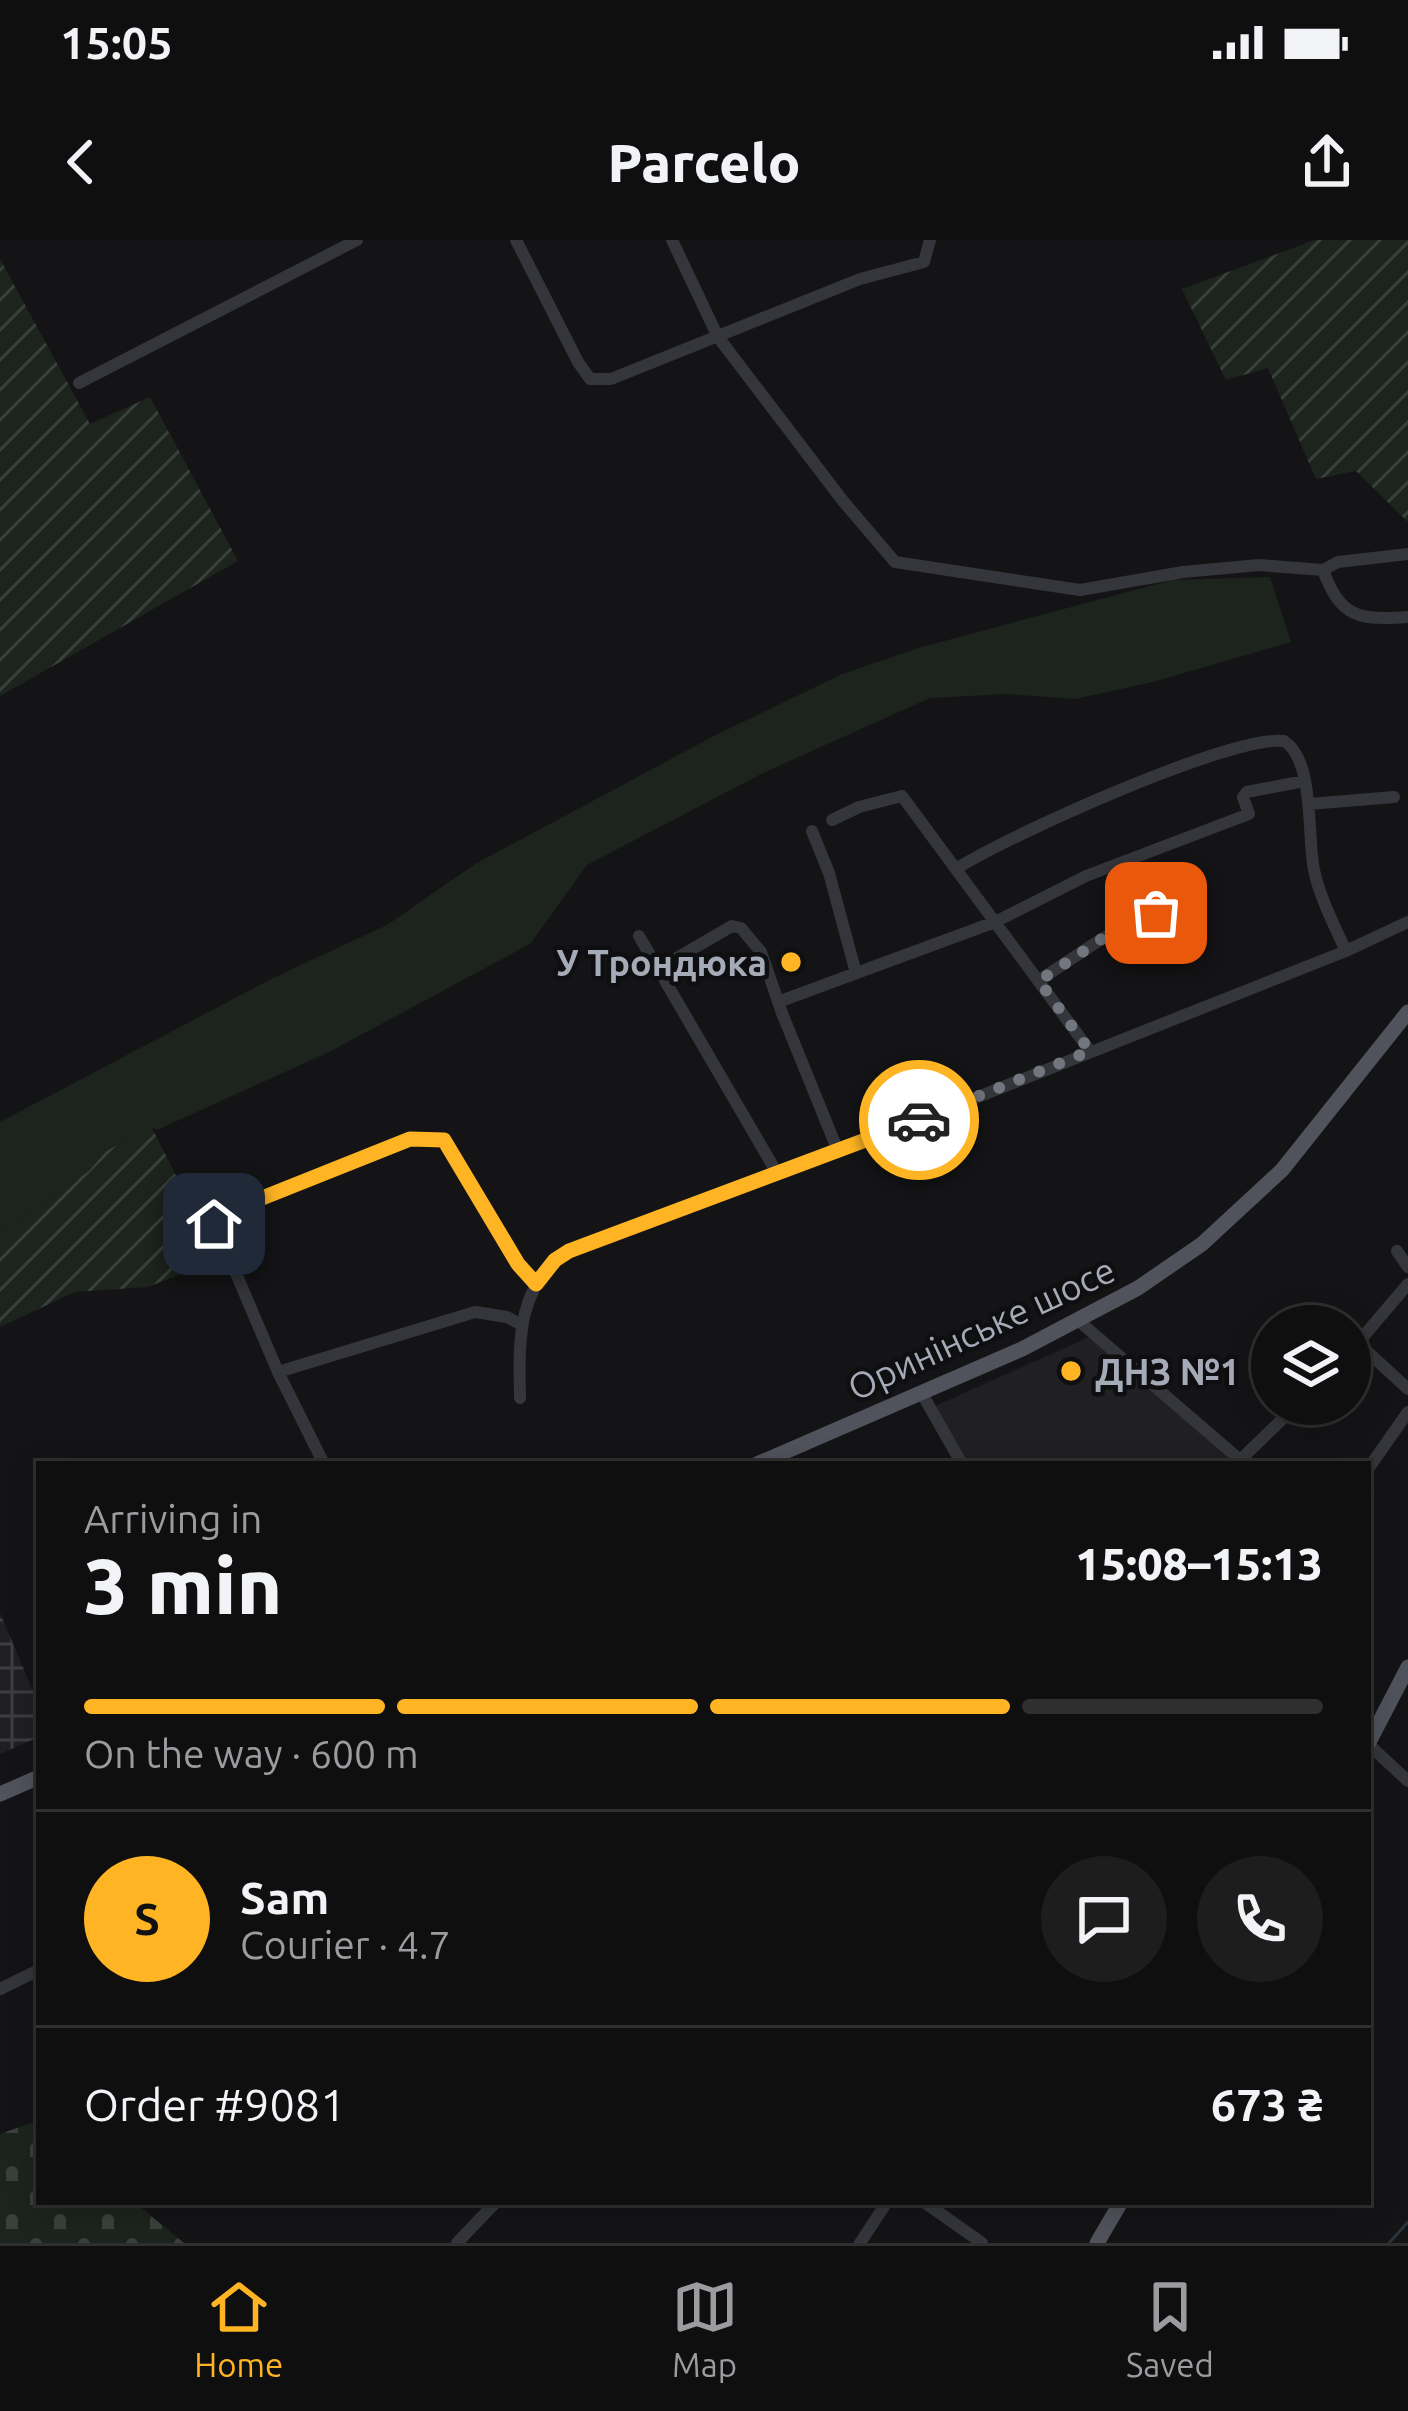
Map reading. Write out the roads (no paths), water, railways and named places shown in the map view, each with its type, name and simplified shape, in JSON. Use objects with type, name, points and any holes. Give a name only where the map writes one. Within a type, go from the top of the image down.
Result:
[{"type":"main road","name":"Оринінське шосе","points":[[764,1461],[1080,1322],[1202,1244],[1282,1170],[1408,1012]]},
{"type":"main road","points":[[1371,1738],[1408,1666]]},
{"type":"main road","points":[[0,1794],[36,1778]]},
{"type":"main road","points":[[1097,2243],[1119,2205]]},
{"type":"street","points":[[79,383],[357,240]]},
{"type":"street","points":[[516,240],[590,379],[610,379],[860,279],[924,262],[930,240]]},
{"type":"street","points":[[672,240],[718,337],[895,562],[1081,590],[1183,572],[1259,565],[1323,570],[1338,562],[1408,554]]},
{"type":"street","points":[[1323,570],[1338,602],[1351,613],[1379,619],[1408,616]]},
{"type":"street","points":[[956,869],[1045,822],[1197,762],[1266,740],[1291,745],[1309,804],[1315,872],[1346,951]]},
{"type":"street","points":[[778,1002],[995,922],[1063,886],[1249,814],[1243,797],[1247,792],[1304,781]]},
{"type":"street","points":[[832,820],[902,796],[1090,1051]]},
{"type":"street","points":[[1309,804],[1394,797]]},
{"type":"street","points":[[812,831],[829,873],[856,973]]},
{"type":"street","points":[[1039,981],[1103,938],[1195,898]]},
{"type":"street","points":[[658,969],[739,926],[761,952],[838,1151]]},
{"type":"street","points":[[520,1398],[520,1324],[536,1284],[569,1251],[838,1151],[1406,926]]},
{"type":"street","points":[[639,936],[777,1173]]},
{"type":"street","points":[[322,1461],[214,1224],[222,1214],[410,1139],[444,1140],[518,1264],[536,1284]]},
{"type":"street","points":[[1397,1251],[1408,1267]]},
{"type":"street","points":[[1371,1328],[1408,1284]]},
{"type":"street","points":[[278,1372],[462,1314],[485,1312],[520,1324]]},
{"type":"street","points":[[1080,1322],[1237,1461],[1276,1425]]},
{"type":"street","points":[[1371,1361],[1408,1389]]},
{"type":"street","points":[[921,1392],[960,1461]]},
{"type":"street","points":[[1371,1465],[1408,1412]]},
{"type":"street","points":[[1371,1747],[1408,1780]]},
{"type":"street","points":[[0,1989],[36,1971]]},
{"type":"street","points":[[457,2243],[493,2205]]},
{"type":"street","points":[[860,2243],[885,2205]]},
{"type":"street","points":[[928,2205],[982,2243]]},
{"type":"waterway","points":[[1389,2243],[1408,2222]]},
{"type":"place","name":"У Трондюка","points":[[791,962]]},
{"type":"place","name":"ДНЗ №1","points":[[1071,1371]]}]
